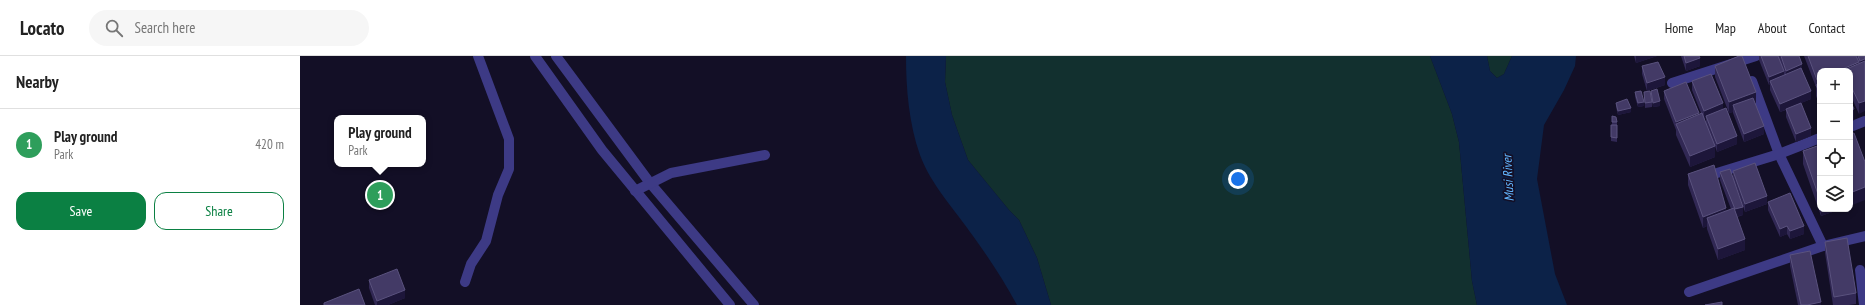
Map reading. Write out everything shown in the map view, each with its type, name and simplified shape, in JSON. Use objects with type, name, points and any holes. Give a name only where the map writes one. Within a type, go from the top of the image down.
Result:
[{"type":"street","points":[[465,282],[471,264],[486,241],[498,195],[509,169],[509,139],[478,56]]},
{"type":"street","points":[[535,56],[602,150],[730,305]]},
{"type":"street","points":[[556,56],[650,183],[754,305]]},
{"type":"street","points":[[1672,83],[1746,67],[1756,56]]},
{"type":"street","points":[[1746,67],[1779,154],[1823,246]]},
{"type":"street","points":[[1853,126],[1865,121]]},
{"type":"street","points":[[1691,181],[1779,154],[1817,139]]},
{"type":"street","points":[[635,191],[671,173],[765,155]]},
{"type":"street","points":[[1689,292],[1823,246],[1865,236]]},
{"type":"street","points":[[1860,270],[1864,305]]},
{"type":"green space","points":[[946,56],[1430,56],[1452,114],[1459,142],[1472,281],[1477,305],[1051,305],[1037,258],[1019,220],[968,160],[952,115],[945,82]]},
{"type":"green space","points":[[1487,56],[1512,56],[1504,74],[1497,78],[1490,71]]},
{"type":"water","points":[[906,56],[946,56],[945,82],[952,115],[968,160],[1019,220],[1037,258],[1051,305],[1017,305],[991,261],[930,177],[920,155],[913,131],[908,94]]},
{"type":"water","name":"Musi River","points":[[1430,56],[1487,56],[1490,71],[1497,78],[1504,74],[1512,56],[1576,56],[1575,66],[1564,90],[1544,125],[1537,179],[1555,274],[1567,305],[1477,305],[1472,281],[1459,142],[1452,114]]},
{"type":"building","points":[[1684,56],[1699,56],[1700,58],[1686,63]]},
{"type":"building","points":[[1742,56],[1756,92],[1729,102],[1715,66]]},
{"type":"building","points":[[1761,56],[1778,56],[1784,71],[1769,77]]},
{"type":"building","points":[[1781,56],[1799,56],[1802,64],[1786,71]]},
{"type":"building","points":[[1808,56],[1856,56],[1859,62],[1845,68],[1817,68],[1817,80]]},
{"type":"building","points":[[1858,56],[1865,56],[1865,59],[1860,61]]},
{"type":"building","points":[[1865,61],[1865,101],[1859,103],[1853,90],[1853,68],[1849,68]]},
{"type":"building","points":[[1658,62],[1665,77],[1647,83],[1642,66]]},
{"type":"building","points":[[1801,68],[1811,91],[1780,104],[1770,81]]},
{"type":"building","points":[[1711,74],[1723,103],[1704,111],[1692,81]]},
{"type":"building","points":[[1686,82],[1699,113],[1676,122],[1664,91]]},
{"type":"building","points":[[1657,89],[1660,101],[1653,103],[1651,91]]},
{"type":"building","points":[[1641,91],[1644,102],[1638,103],[1635,92]]},
{"type":"building","points":[[1650,91],[1652,102],[1645,103],[1644,92]]},
{"type":"building","points":[[1753,98],[1764,126],[1744,134],[1733,105]]},
{"type":"building","points":[[1627,99],[1631,108],[1618,111],[1616,103]]},
{"type":"building","points":[[1801,103],[1811,128],[1796,134],[1786,109]]},
{"type":"building","points":[[1726,108],[1737,136],[1717,144],[1706,116]]},
{"type":"building","points":[[1702,113],[1715,146],[1690,156],[1676,124]]},
{"type":"building","points":[[1612,116],[1616,117],[1617,122],[1612,122]]},
{"type":"building","points":[[1611,125],[1617,125],[1617,138],[1611,137]]},
{"type":"building","points":[[1853,133],[1865,162],[1865,187],[1853,192],[1853,140]]},
{"type":"building","points":[[1817,146],[1817,191],[1803,151]]},
{"type":"building","points":[[1755,163],[1767,196],[1745,204],[1733,171]]},
{"type":"building","points":[[1714,165],[1726,208],[1703,217],[1688,174]]},
{"type":"building","points":[[1730,169],[1743,207],[1735,209],[1720,172]]},
{"type":"building","points":[[1790,193],[1804,226],[1790,231],[1787,226],[1780,229],[1768,202]]},
{"type":"building","points":[[1734,208],[1745,239],[1718,249],[1707,218]]},
{"type":"building","points":[[1847,238],[1856,293],[1834,297],[1825,242]]},
{"type":"building","points":[[1810,251],[1821,302],[1801,305],[1790,255]]},
{"type":"building","points":[[397,269],[405,290],[377,301],[369,280]]},
{"type":"building","points":[[359,289],[365,305],[324,305],[324,303]]},
{"type":"building","points":[[1722,302],[1722,305],[1705,305]]},
{"type":"place","name":"Play ground","points":[[380,195]]}]
